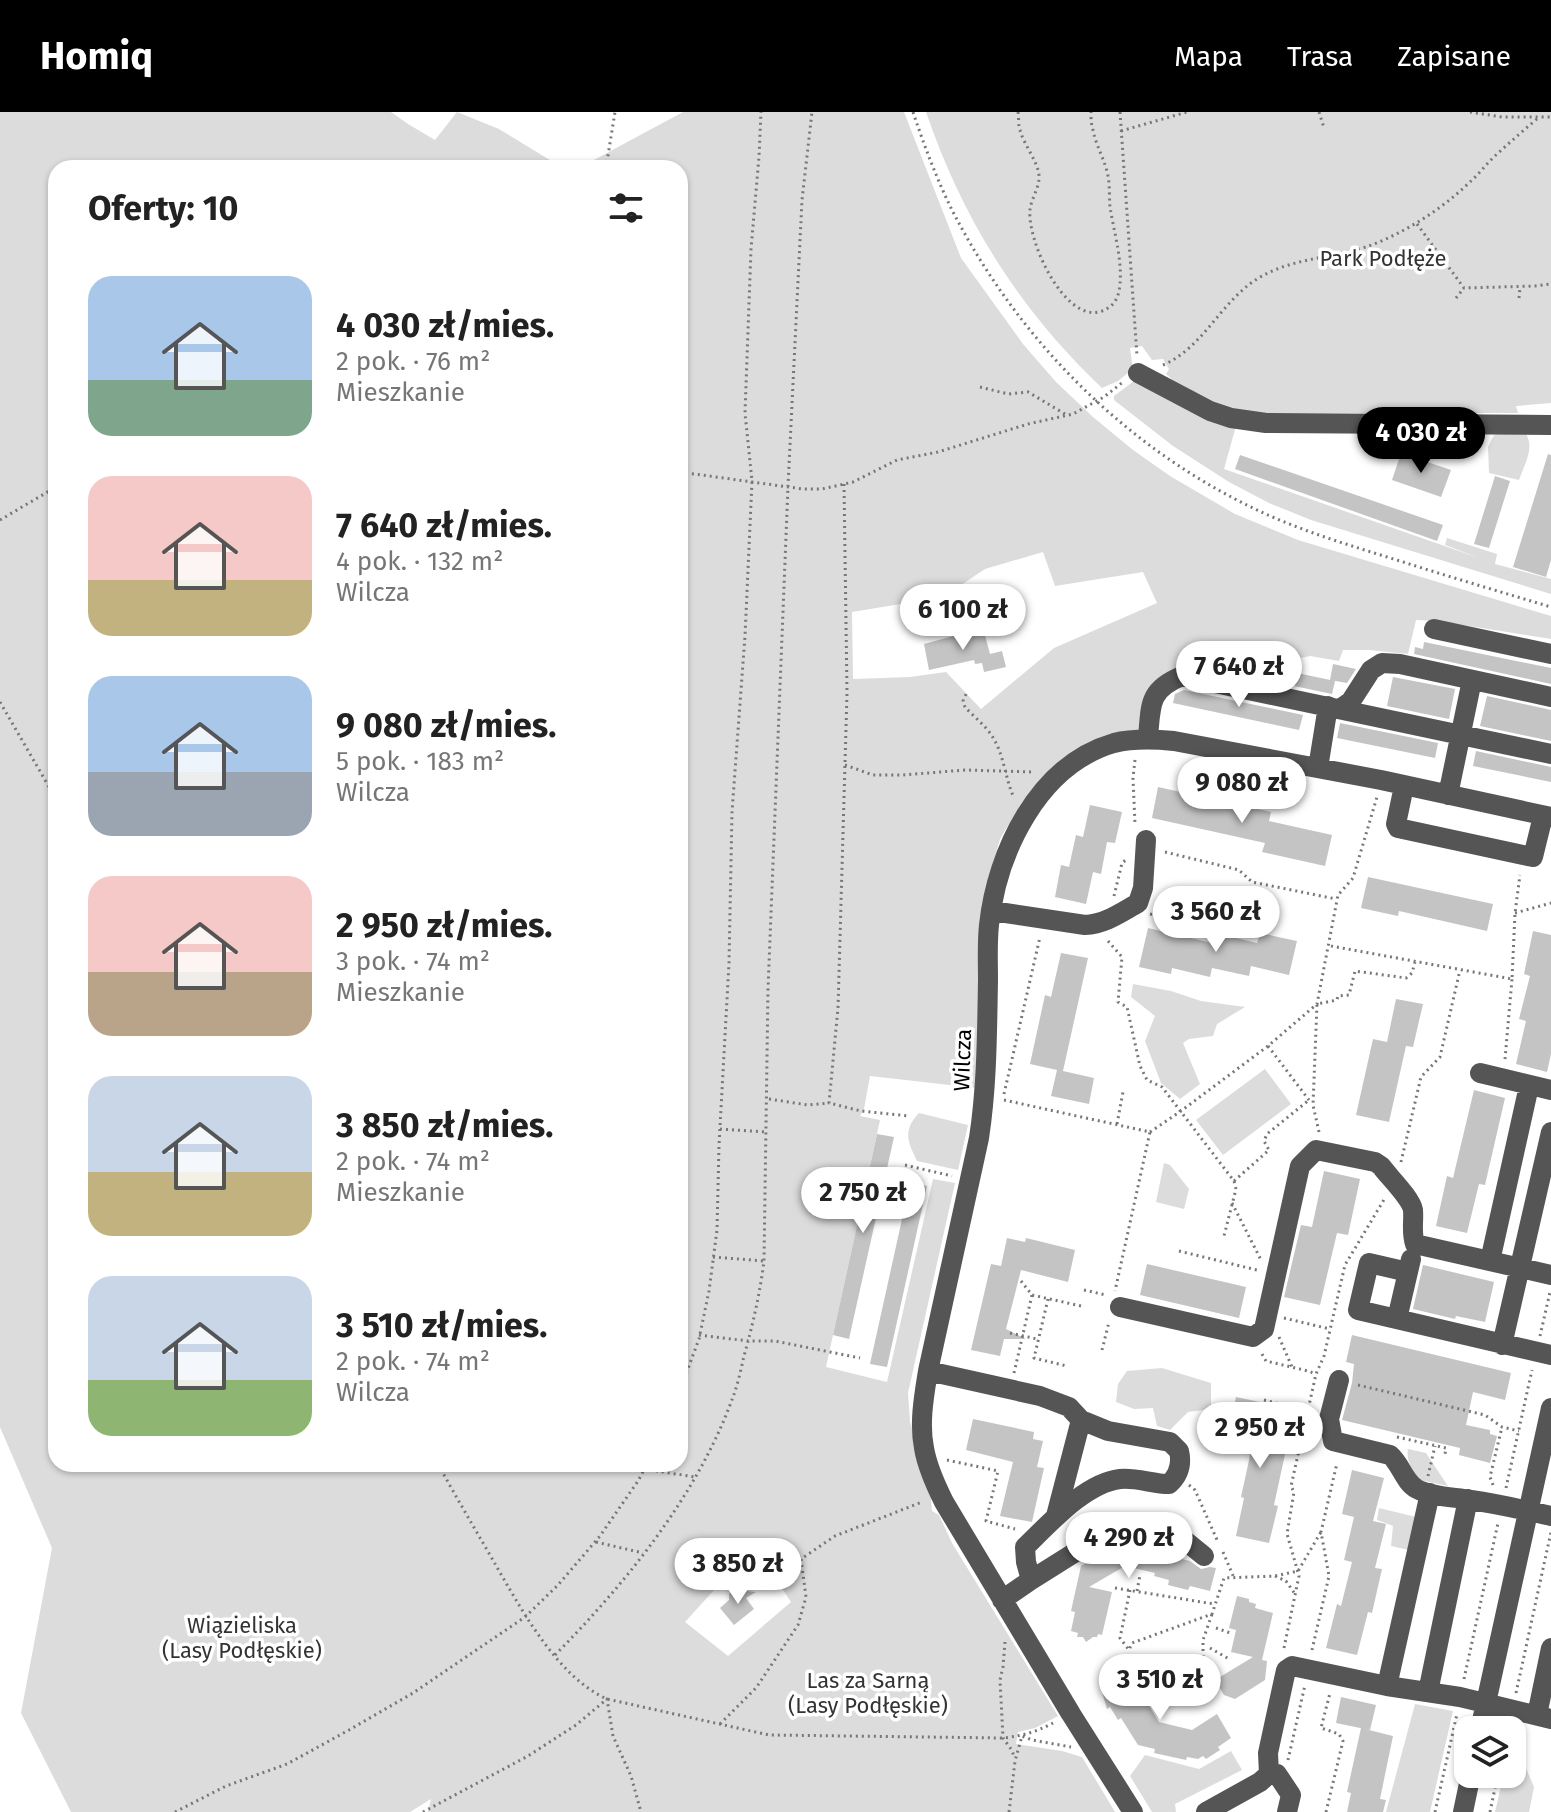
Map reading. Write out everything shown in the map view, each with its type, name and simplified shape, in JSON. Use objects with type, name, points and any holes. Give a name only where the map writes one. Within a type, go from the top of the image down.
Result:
[{"type":"street","points":[[1132,376],[1210,411],[1231,418],[1266,423],[1551,425]]},
{"type":"street","points":[[1434,629],[1551,654]]},
{"type":"street","points":[[1334,708],[1351,701],[1371,670],[1382,663],[1400,664],[1551,697]]},
{"type":"street","points":[[1142,743],[1154,697],[1165,683],[1182,676],[1551,754]]},
{"type":"street","points":[[1448,795],[1472,680]]},
{"type":"street","points":[[1318,768],[1334,708]]},
{"type":"street","name":"Wilcza","points":[[1133,1812],[941,1495],[924,1448],[922,1409],[928,1371],[985,1100],[989,925],[1001,871],[1014,836],[1026,815],[1066,770],[1093,751],[1135,739],[1142,743],[1174,741],[1381,780],[1547,816]]},
{"type":"street","points":[[1404,786],[1396,824],[1398,828],[1536,858],[1547,816]]},
{"type":"street","points":[[992,911],[1085,925],[1098,924],[1138,903],[1143,888],[1146,840]]},
{"type":"street","points":[[1480,1073],[1551,1090]]},
{"type":"street","points":[[1490,1261],[1529,1086]]},
{"type":"street","points":[[1502,1345],[1551,1132]]},
{"type":"street","points":[[1115,1311],[1253,1337],[1264,1329],[1300,1166],[1316,1150],[1375,1162],[1411,1204],[1411,1234],[1415,1244],[1397,1319]]},
{"type":"street","points":[[1415,1244],[1551,1275]]},
{"type":"street","points":[[1408,1272],[1369,1263],[1358,1310],[1544,1354]]},
{"type":"street","points":[[928,1371],[1040,1396],[1069,1407],[1081,1420],[1108,1431],[1170,1442],[1179,1451],[1179,1468],[1169,1484],[1122,1478],[1111,1481],[1084,1495],[1056,1516],[1025,1547],[1031,1580]]},
{"type":"street","points":[[1339,1380],[1329,1419],[1333,1441],[1390,1455],[1417,1489],[1551,1516]]},
{"type":"street","points":[[1483,1716],[1551,1408]]},
{"type":"street","points":[[1056,1516],[1081,1420]]},
{"type":"street","points":[[1387,1686],[1427,1492]]},
{"type":"street","points":[[1428,1692],[1468,1499]]},
{"type":"street","points":[[1002,1600],[1117,1526],[1135,1525],[1183,1539],[1204,1556]]},
{"type":"street","points":[[1287,1812],[1291,1795],[1273,1774],[1268,1753],[1286,1670],[1300,1667],[1387,1686],[1460,1697],[1544,1717],[1551,1648]]},
{"type":"street","points":[[1206,1812],[1273,1774]]},
{"type":"street","points":[[1463,1812],[1468,1788]]},
{"type":"path","points":[[607,160],[615,112]]},
{"type":"path","points":[[688,1367],[709,1291],[717,1230],[729,963],[732,812],[752,481],[745,413],[751,249],[761,112]]},
{"type":"path","points":[[555,1655],[598,1611],[673,1514],[708,1455],[734,1396],[759,1300],[764,1261],[768,989],[788,486],[802,200],[812,112]]},
{"type":"path","points":[[913,112],[950,205],[986,269],[1035,337],[1095,400],[1141,438],[1189,472],[1265,514],[1348,545],[1551,607]]},
{"type":"path","points":[[1018,112],[1020,130],[1039,175],[1030,211],[1039,252],[1059,290],[1081,309],[1094,313],[1114,304],[1119,292],[1119,259],[1109,178],[1092,130],[1091,112]]},
{"type":"path","points":[[1120,112],[1132,376]]},
{"type":"path","points":[[1121,131],[1187,112]]},
{"type":"path","points":[[1319,112],[1324,128]]},
{"type":"path","points":[[1470,112],[1502,117],[1551,117]]},
{"type":"path","points":[[688,473],[822,489],[853,482],[897,460],[938,452],[1082,409],[1132,376],[1183,355],[1239,291],[1263,275],[1296,262],[1377,243],[1417,224],[1473,180],[1493,157],[1538,118]]},
{"type":"path","points":[[1417,224],[1464,288]]},
{"type":"path","points":[[1464,288],[1551,284]]},
{"type":"path","points":[[1519,298],[1520,287]]},
{"type":"path","points":[[1456,298],[1464,288]]},
{"type":"path","points":[[980,387],[1008,394],[1028,392],[1067,415]]},
{"type":"path","points":[[829,1103],[838,1008],[847,693],[844,484]]},
{"type":"path","points":[[0,520],[48,492]]},
{"type":"path","points":[[966,694],[963,701],[965,707],[993,737],[1016,803],[1026,815]]},
{"type":"path","points":[[0,702],[48,785]]},
{"type":"path","points":[[1142,743],[1133,778],[1136,833],[1162,851],[1239,870],[1252,882],[1337,899]]},
{"type":"path","points":[[845,765],[873,775],[965,770],[1066,770]]},
{"type":"path","points":[[1322,1152],[1313,1105],[1317,1004],[1338,895],[1353,878],[1381,780]]},
{"type":"path","points":[[1112,909],[1122,863],[1129,858]]},
{"type":"path","points":[[1503,1079],[1515,913],[1536,858]]},
{"type":"path","points":[[1515,913],[1551,903]]},
{"type":"path","points":[[1003,1100],[1043,926],[1022,921],[1023,917]]},
{"type":"path","points":[[1103,934],[1122,957],[1118,1002],[1127,1007],[1140,1066],[1147,1080],[1162,1087],[1234,1181],[1236,1189],[1224,1236]]},
{"type":"path","points":[[1329,946],[1512,979]]},
{"type":"path","points":[[1084,1290],[1114,1297],[1150,1132],[1268,1046],[1317,1004],[1349,995],[1355,971],[1406,978],[1412,973],[1415,962]]},
{"type":"path","points":[[1394,1183],[1421,1077],[1440,1057],[1460,970]]},
{"type":"path","points":[[1268,1046],[1313,1105]]},
{"type":"path","points":[[1116,1125],[1123,1092]]},
{"type":"path","points":[[768,1099],[808,1105],[829,1103],[861,1111],[909,1116]]},
{"type":"path","points":[[996,1099],[1150,1132]]},
{"type":"path","points":[[1234,1181],[1269,1150],[1264,1141],[1267,1134],[1309,1100]]},
{"type":"path","points":[[720,1129],[767,1132]]},
{"type":"path","points":[[905,1165],[970,1180]]},
{"type":"path","points":[[1179,1251],[1267,1272],[1232,1203]]},
{"type":"path","points":[[713,1257],[764,1261]]},
{"type":"path","points":[[1021,1281],[1032,1295],[1081,1306]]},
{"type":"path","points":[[1502,1427],[1490,1477],[1497,1489],[1506,1491],[1519,1431],[1544,1354],[1551,1289]]},
{"type":"path","points":[[1010,1389],[1032,1295]]},
{"type":"path","points":[[1048,1299],[1034,1358],[1067,1366]]},
{"type":"path","points":[[1270,1305],[1285,1318],[1330,1329]]},
{"type":"path","points":[[1102,1350],[1115,1311]]},
{"type":"path","points":[[1264,1329],[1261,1352],[1266,1361],[1485,1415],[1502,1427],[1519,1431]]},
{"type":"path","points":[[1010,1333],[1037,1339]]},
{"type":"path","points":[[699,1335],[775,1341],[860,1358]]},
{"type":"path","points":[[1264,1400],[1308,1411]]},
{"type":"path","points":[[1203,1657],[1203,1640],[1224,1578],[1275,1576],[1298,1571],[1321,1532],[1342,1443]]},
{"type":"path","points":[[1427,1492],[1435,1446]]},
{"type":"path","points":[[942,1461],[941,1458],[998,1471],[986,1521],[1038,1535]]},
{"type":"path","points":[[443,1472],[532,1629],[572,1675],[593,1693],[607,1699],[769,1735],[1003,1738],[1037,1732],[1071,1714]]},
{"type":"path","points":[[175,1812],[226,1786],[287,1764],[349,1730],[413,1693],[525,1617],[558,1585],[594,1542],[642,1472]]},
{"type":"path","points":[[672,1472],[695,1477]]},
{"type":"path","points":[[1195,1490],[1234,1578]]},
{"type":"path","points":[[720,1724],[756,1688],[798,1625],[806,1597],[801,1559],[835,1536],[941,1495]]},
{"type":"path","points":[[1435,1812],[1502,1505]]},
{"type":"path","points":[[1273,1774],[1286,1767],[1300,1667],[1329,1576],[1321,1532]]},
{"type":"path","points":[[1512,1710],[1551,1532]]},
{"type":"path","points":[[594,1542],[643,1553]]},
{"type":"path","points":[[1137,1591],[1140,1575]]},
{"type":"path","points":[[1275,1576],[1286,1581],[1295,1595]]},
{"type":"path","points":[[1115,1588],[1215,1604]]},
{"type":"path","points":[[1130,1590],[1120,1638],[1129,1650],[1132,1643],[1212,1614]]},
{"type":"path","points":[[1216,1628],[1230,1633]]},
{"type":"path","points":[[1006,1637],[1000,1680],[1003,1738],[1015,1761]]},
{"type":"path","points":[[1210,1648],[1229,1659]]},
{"type":"path","points":[[1326,1812],[1343,1741],[1339,1734],[1321,1728],[1333,1682]]},
{"type":"path","points":[[423,1812],[528,1756],[576,1725],[607,1699]]},
{"type":"path","points":[[607,1699],[613,1736],[631,1776],[641,1812]]},
{"type":"path","points":[[1022,1736],[1095,1752]]},
{"type":"path","points":[[1009,1812],[1015,1761],[1022,1736]]},
{"type":"path","points":[[1490,1812],[1495,1788]]},
{"type":"green space","name":"Wiązieliska (Lasy Podłęskie)","points":[[0,112],[391,112],[435,140],[457,112],[499,129],[550,160],[48,160],[48,1472],[688,1472],[688,160],[594,160],[683,112],[904,112],[961,258],[1023,344],[1056,382],[1133,450],[1235,514],[1298,540],[1551,616],[1551,639],[1416,620],[1408,654],[1343,650],[1339,661],[1310,656],[1228,674],[1184,669],[1144,729],[1121,732],[1090,742],[1067,756],[1022,802],[1000,839],[987,884],[976,1088],[870,1076],[860,1116],[880,1120],[826,1367],[887,1382],[933,1179],[955,1183],[908,1393],[910,1422],[930,1487],[932,1511],[939,1515],[952,1543],[1058,1716],[1035,1728],[1018,1732],[1016,1744],[1082,1757],[1115,1812],[428,1812],[431,1799],[410,1812],[71,1812],[21,1713],[52,1548],[0,1427]],"holes":[[[1043,552],[1055,586],[1143,572],[1157,603],[1054,648],[981,709],[946,672],[853,679],[852,612],[943,597],[985,569]],[[754,1546],[791,1602],[728,1656],[685,1622]]]},
{"type":"green space","name":"Park Podłęże","points":[[926,112],[1551,112],[1551,403],[1516,406],[1518,413],[1253,413],[1222,407],[1177,384],[1166,374],[1169,369],[1163,359],[1152,360],[1142,346],[1130,348],[1133,369],[1102,388],[1045,327],[997,261],[957,190]]},
{"type":"green space","points":[[1134,381],[1236,426],[1224,469],[1479,558],[1445,545],[1447,538],[1497,554],[1495,564],[1551,579],[1551,594],[1311,520],[1269,503],[1173,446],[1114,400],[1114,396]]},
{"type":"green space","points":[[1526,434],[1528,439],[1528,457],[1519,480],[1489,473],[1488,447],[1494,435]]},
{"type":"green space","points":[[1133,984],[1171,991],[1201,1001],[1245,1007],[1217,1024],[1213,1036],[1189,1039],[1183,1043],[1200,1084],[1180,1099],[1161,1083],[1145,1041],[1155,1016],[1131,997]]},
{"type":"green space","points":[[1265,1069],[1291,1104],[1223,1155],[1196,1120]]},
{"type":"green space","points":[[919,1113],[968,1125],[958,1170],[917,1161],[908,1137],[910,1125]]},
{"type":"green space","points":[[1164,1163],[1170,1165],[1189,1189],[1184,1209],[1156,1202]]},
{"type":"green space","points":[[1162,1368],[1211,1383],[1211,1409],[1188,1412],[1170,1430],[1157,1426],[1153,1408],[1134,1409],[1116,1402],[1118,1384],[1127,1371]]},
{"type":"green space","points":[[1408,1449],[1426,1453],[1448,1486],[1419,1480],[1409,1462]]},
{"type":"green space","points":[[1379,1508],[1416,1517],[1409,1550],[1391,1546],[1393,1526],[1377,1520]]},
{"type":"green space","points":[[1415,1704],[1453,1711],[1430,1812],[1386,1812]]},
{"type":"green space","points":[[1231,1751],[1242,1770],[1175,1804],[1176,1812],[1152,1812],[1130,1776],[1145,1755],[1199,1769]]},
{"type":"green space","points":[[1526,1768],[1534,1787],[1529,1812],[1495,1812],[1501,1788],[1526,1788]]},
{"type":"building","points":[[1401,453],[1451,470],[1441,497],[1392,480]]},
{"type":"building","points":[[1548,454],[1551,455],[1551,560],[1546,577],[1513,567]]},
{"type":"building","points":[[1240,455],[1443,525],[1437,541],[1235,469]]},
{"type":"building","points":[[1495,476],[1510,481],[1489,548],[1474,544]]},
{"type":"building","points":[[983,628],[990,654],[1002,651],[1006,667],[984,672],[982,663],[975,664],[974,660],[929,670],[924,644]]},
{"type":"building","points":[[1424,642],[1551,668],[1551,684],[1414,654],[1415,647],[1423,649]]},
{"type":"building","points":[[1333,664],[1356,669],[1347,683],[1330,680]]},
{"type":"building","points":[[1283,670],[1335,681],[1332,694],[1280,683]]},
{"type":"building","points":[[1393,677],[1455,689],[1449,719],[1387,706]]},
{"type":"building","points":[[1184,690],[1303,715],[1299,730],[1173,703],[1175,694]]},
{"type":"building","points":[[1487,696],[1551,710],[1551,741],[1480,726]]},
{"type":"building","points":[[1340,723],[1438,743],[1435,758],[1337,738]]},
{"type":"building","points":[[1476,751],[1551,767],[1551,782],[1473,766]]},
{"type":"building","points":[[1158,787],[1271,812],[1269,821],[1332,835],[1325,866],[1262,852],[1265,843],[1152,818]]},
{"type":"building","points":[[1090,805],[1122,812],[1115,843],[1107,842],[1101,874],[1093,872],[1086,904],[1055,897],[1061,865],[1069,867],[1076,835],[1083,837]]},
{"type":"building","points":[[1368,877],[1493,904],[1487,931],[1399,911],[1398,916],[1361,908]]},
{"type":"building","points":[[1148,928],[1217,944],[1219,934],[1257,943],[1260,933],[1297,941],[1289,975],[1251,966],[1249,976],[1212,968],[1210,977],[1172,968],[1171,974],[1139,967]]},
{"type":"building","points":[[1533,931],[1551,935],[1551,1054],[1547,1072],[1516,1064],[1526,1021],[1519,1019],[1530,976],[1524,974]]},
{"type":"building","points":[[1061,953],[1088,958],[1063,1071],[1094,1078],[1089,1104],[1051,1096],[1057,1070],[1030,1064],[1045,995],[1051,997]]},
{"type":"building","points":[[1396,999],[1423,1004],[1413,1047],[1406,1046],[1389,1122],[1356,1115],[1373,1039],[1387,1042]]},
{"type":"building","points":[[1474,1090],[1505,1098],[1485,1185],[1479,1184],[1467,1233],[1436,1226],[1447,1176],[1453,1178]]},
{"type":"building","points":[[877,1134],[894,1137],[849,1339],[833,1335]]},
{"type":"building","points":[[1324,1171],[1360,1179],[1348,1235],[1337,1233],[1320,1305],[1284,1297],[1301,1225],[1312,1227]]},
{"type":"building","points":[[910,1183],[927,1186],[887,1367],[870,1364]]},
{"type":"building","points":[[1007,1238],[1025,1242],[1026,1238],[1075,1250],[1068,1282],[1021,1270],[1006,1329],[1026,1339],[1004,1339],[1000,1356],[971,1350],[991,1264],[1001,1266]]},
{"type":"building","points":[[1147,1264],[1246,1287],[1239,1318],[1140,1295]]},
{"type":"building","points":[[1423,1265],[1494,1282],[1485,1322],[1413,1309]]},
{"type":"building","points":[[1352,1335],[1511,1373],[1505,1400],[1473,1392],[1466,1425],[1490,1430],[1490,1434],[1497,1436],[1490,1463],[1459,1455],[1460,1448],[1342,1420],[1352,1383],[1354,1364],[1346,1362]]},
{"type":"building","points":[[1236,1397],[1274,1405],[1268,1431],[1289,1436],[1269,1543],[1236,1536],[1256,1428],[1231,1422]]},
{"type":"building","points":[[973,1419],[1034,1432],[1033,1439],[1043,1441],[1037,1467],[1044,1468],[1032,1522],[1000,1516],[1013,1462],[966,1450]]},
{"type":"building","points":[[1352,1470],[1384,1478],[1373,1521],[1386,1524],[1375,1568],[1382,1569],[1372,1613],[1368,1612],[1357,1655],[1326,1648],[1352,1562],[1344,1560],[1354,1517],[1342,1514]]},
{"type":"building","points":[[1128,1539],[1161,1547],[1160,1550],[1182,1556],[1182,1559],[1201,1569],[1216,1568],[1210,1591],[1168,1585],[1169,1580],[1154,1576],[1155,1573],[1125,1566],[1089,1587],[1112,1592],[1102,1635],[1098,1634],[1086,1642],[1083,1637],[1077,1637],[1078,1633],[1071,1631],[1075,1612],[1071,1611],[1081,1566]]},
{"type":"building","points":[[734,1590],[756,1592],[746,1598],[754,1609],[734,1625],[720,1608]]},
{"type":"building","points":[[1237,1596],[1249,1599],[1249,1602],[1256,1604],[1255,1608],[1273,1613],[1262,1660],[1267,1661],[1265,1680],[1235,1699],[1224,1695],[1215,1680],[1253,1657],[1231,1652],[1236,1630],[1229,1628]]},
{"type":"building","points":[[1126,1663],[1159,1722],[1192,1730],[1217,1714],[1231,1738],[1206,1759],[1203,1756],[1198,1759],[1187,1757],[1186,1760],[1154,1753],[1155,1749],[1138,1745],[1121,1718],[1118,1720],[1110,1707],[1107,1709],[1101,1689],[1113,1682],[1108,1675]]},
{"type":"building","points":[[1341,1697],[1376,1705],[1370,1730],[1336,1723]]},
{"type":"building","points":[[1361,1728],[1393,1736],[1380,1799],[1386,1800],[1383,1812],[1347,1812],[1351,1793],[1347,1792]]},
{"type":"park label","name":"Las za Sarną (Lasy Podłęskie)","points":[[868,1692]]}]
